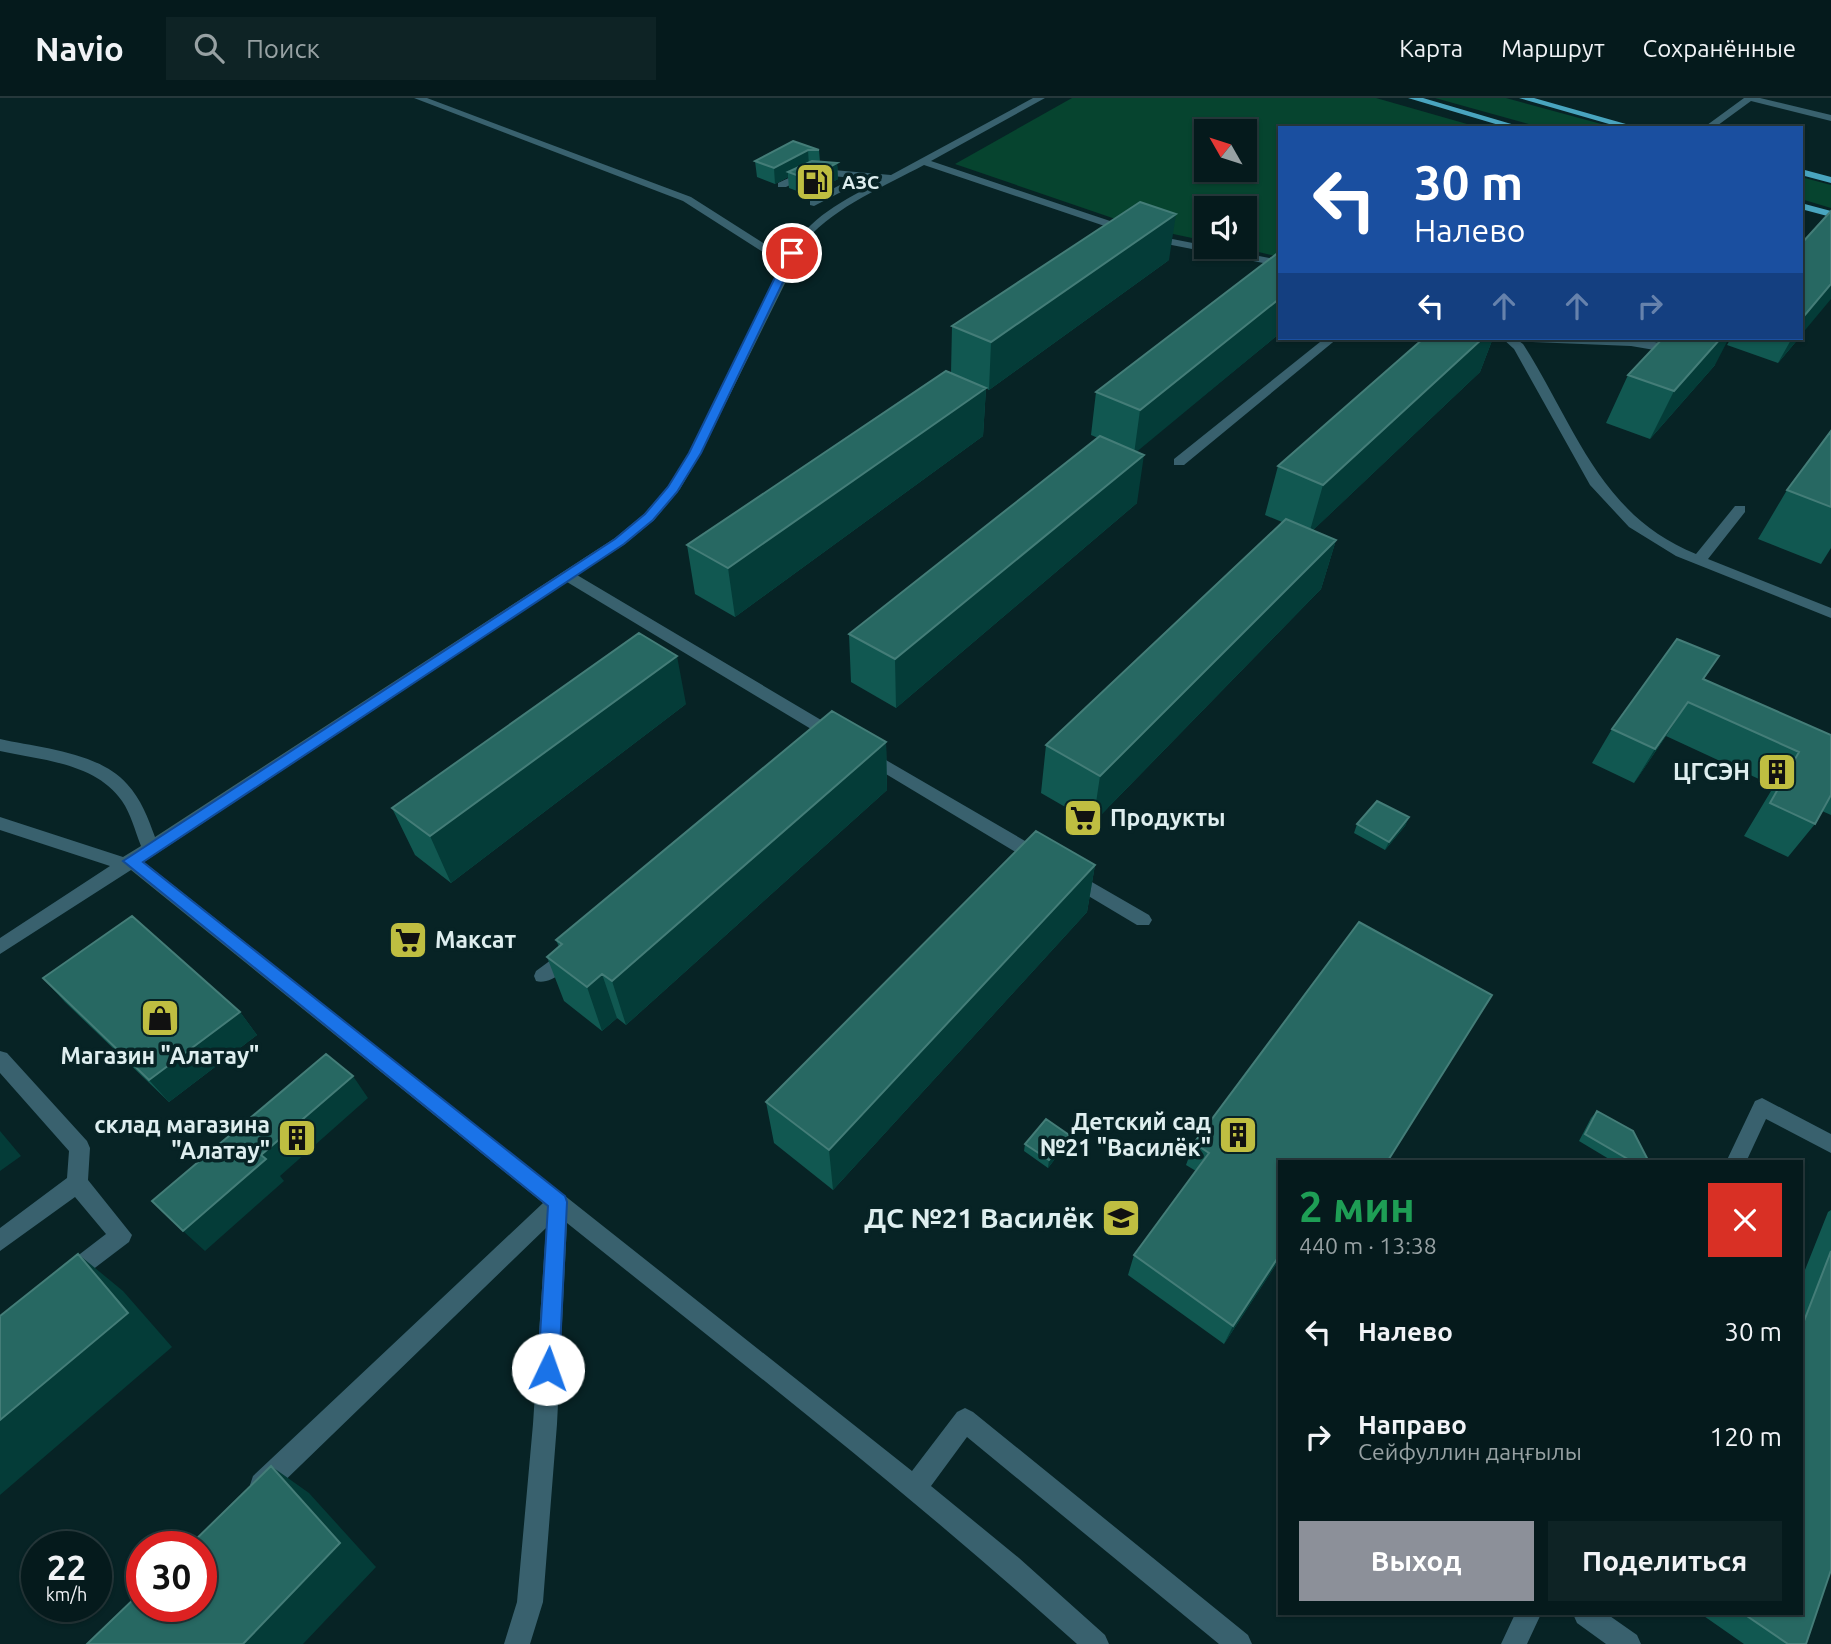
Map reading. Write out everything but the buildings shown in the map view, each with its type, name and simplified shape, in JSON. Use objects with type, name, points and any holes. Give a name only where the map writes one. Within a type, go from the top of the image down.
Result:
[{"type":"main road","points":[[1413,98],[1513,126]]},
{"type":"main road","points":[[1524,98],[1629,126]]},
{"type":"main road","points":[[1803,173],[1831,180]]},
{"type":"main road","points":[[1803,207],[1831,214]]},
{"type":"street","points":[[419,98],[687,200],[788,263]]},
{"type":"street","points":[[0,947],[620,541],[649,517],[673,489],[695,453],[802,238],[828,216],[1040,98]]},
{"type":"street","points":[[1711,126],[1750,98],[1831,118]]},
{"type":"street","points":[[924,162],[1150,238],[1278,263]]},
{"type":"street","points":[[782,185],[810,170],[895,178]]},
{"type":"street","points":[[828,216],[811,200],[865,175]]},
{"type":"street","points":[[1179,462],[1330,340]]},
{"type":"street","points":[[1510,340],[1519,347],[1603,492],[1634,524],[1660,541],[1699,560],[1831,613]]},
{"type":"street","points":[[1582,340],[1631,342],[1681,350]]},
{"type":"street","points":[[1699,560],[1740,509]]},
{"type":"street","points":[[566,575],[829,740],[1143,920]]},
{"type":"street","points":[[0,745],[74,762],[102,773],[128,796],[151,848]]},
{"type":"street","points":[[0,823],[128,863],[558,1202],[914,1489],[1010,1567],[1096,1644]]},
{"type":"street","points":[[543,976],[586,940]]},
{"type":"street","points":[[0,1059],[80,1148],[77,1183],[121,1235],[50,1292]]},
{"type":"street","points":[[1737,1160],[1762,1107],[1831,1144]]},
{"type":"street","points":[[0,1241],[77,1183]]},
{"type":"street","points":[[247,1499],[558,1202]]},
{"type":"street","points":[[517,1644],[530,1602],[545,1424],[558,1202]]},
{"type":"street","points":[[914,1489],[965,1420],[1239,1644]]},
{"type":"street","points":[[1514,1644],[1528,1615]]},
{"type":"street","points":[[1587,1615],[1628,1644]]},
{"type":"green space","points":[[1072,98],[1376,98],[1474,126],[1278,126],[1278,257],[1257,252],[1257,196],[1194,196],[1194,238],[1136,226],[955,164]]},
{"type":"green space","points":[[1435,98],[1506,98],[1609,126],[1536,126]]},
{"type":"green space","points":[[1803,178],[1831,185],[1831,208],[1803,200]]},
{"type":"place","name":"АЗС","points":[[815,182]]},
{"type":"place","name":"ЦГСЭН","points":[[1777,772]]},
{"type":"place","name":"Продукты","points":[[1083,818]]},
{"type":"place","name":"Максат","points":[[408,940]]},
{"type":"place","name":"Магазин \"Алатау\"","points":[[160,1018]]},
{"type":"place","name":"Детский сад №21 \"Василёк\"","points":[[1238,1135]]},
{"type":"place","name":"склад магазина \"Алатау\"","points":[[297,1138]]},
{"type":"place","name":"ДС №21 Василёк","points":[[1121,1218]]},
{"type":"route","points":[[548,1369],[558,1202],[131,861],[620,541],[649,517],[673,489],[695,453],[792,253]]}]
